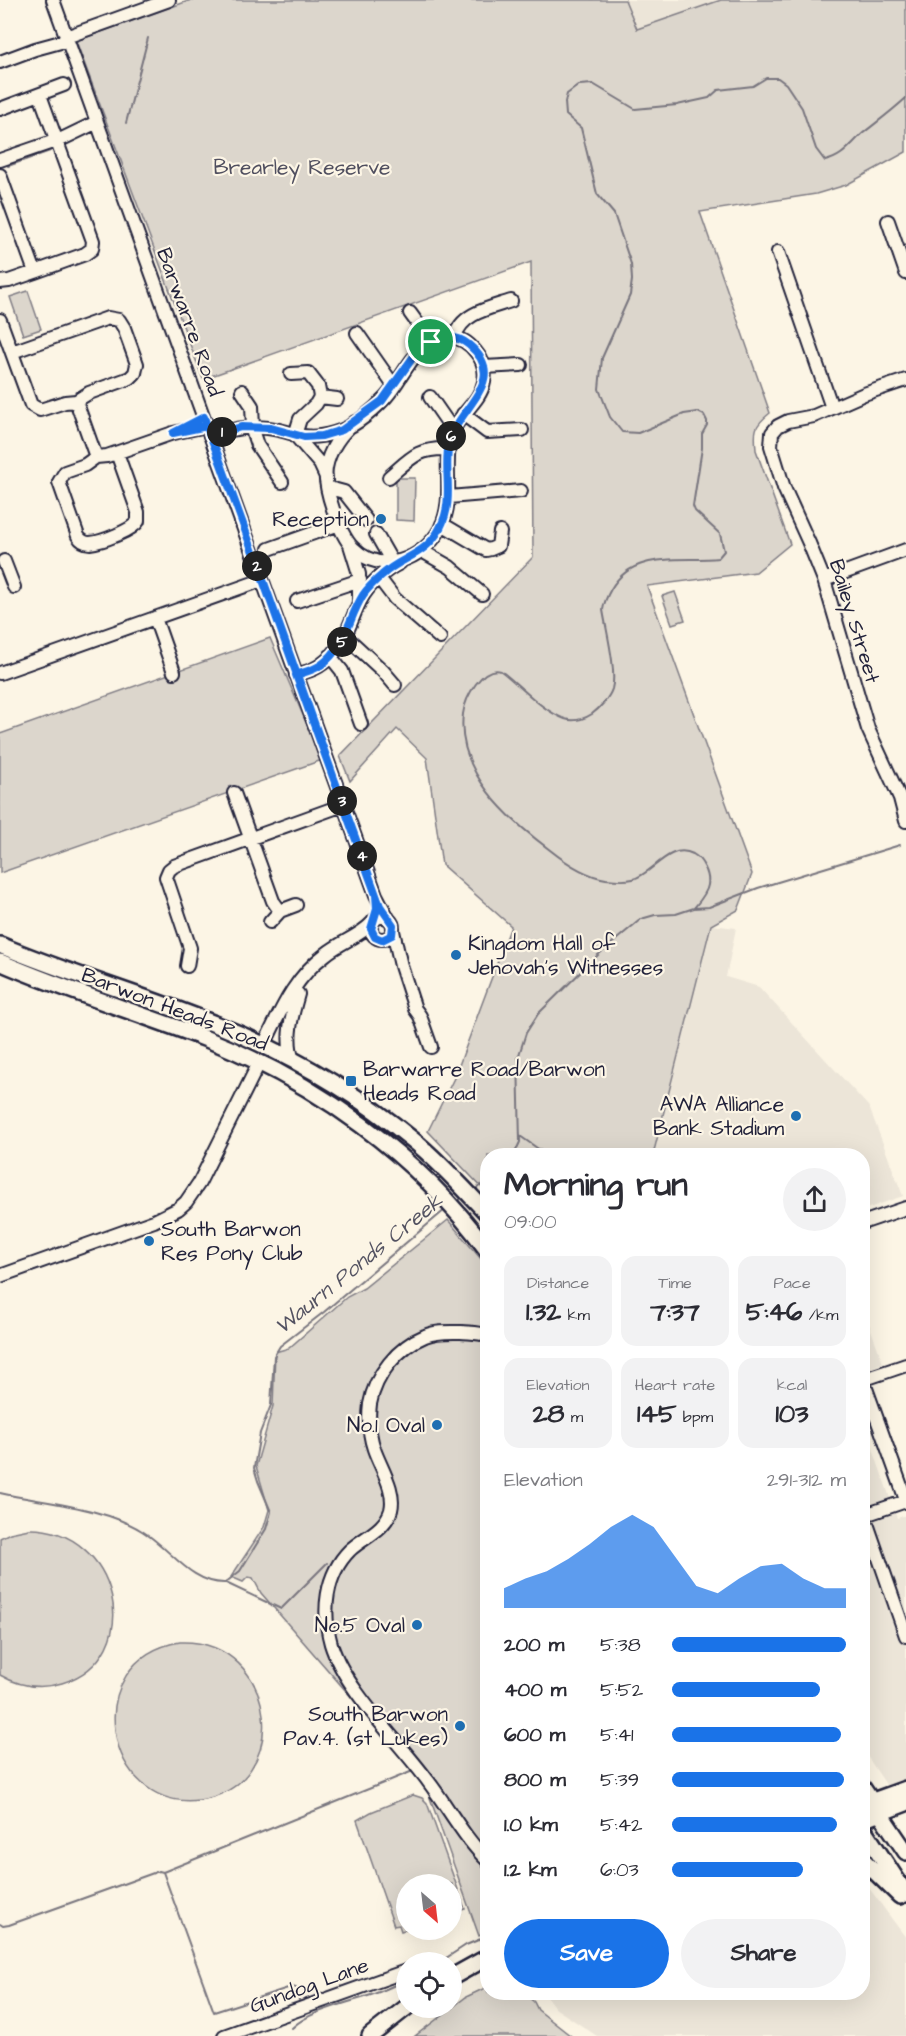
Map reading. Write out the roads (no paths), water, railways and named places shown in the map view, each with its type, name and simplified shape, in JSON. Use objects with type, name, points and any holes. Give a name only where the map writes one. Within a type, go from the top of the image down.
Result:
[{"type":"main road","name":"Barwon Heads Road","points":[[0,945],[53,967],[219,1025],[293,1060],[348,1093],[400,1130],[480,1206]]},
{"type":"main road","name":"Barwon Heads Road","points":[[0,962],[56,986],[206,1039],[311,1090],[374,1134],[433,1188],[468,1224],[480,1240]]},
{"type":"main road","points":[[259,1063],[267,1047]]},
{"type":"main road","points":[[872,1806],[906,1789]]},
{"type":"main road","points":[[872,1806],[906,1803]]},
{"type":"main road","points":[[872,1806],[906,1852]]},
{"type":"main road","points":[[870,1839],[906,1894]]},
{"type":"main road","points":[[870,1867],[906,1902]]},
{"type":"main road","points":[[462,1971],[480,1961]]},
{"type":"main road","points":[[370,2036],[396,2016]]},
{"type":"street","name":"Barwarre Road","points":[[53,0],[343,805],[376,895],[388,918]]},
{"type":"street","points":[[0,62],[35,49],[50,40],[67,37],[169,0]]},
{"type":"street","points":[[0,110],[64,85]]},
{"type":"street","points":[[0,282],[86,254],[93,247],[60,139],[40,95]]},
{"type":"street","points":[[0,160],[98,126]]},
{"type":"street","points":[[0,175],[35,272]]},
{"type":"street","points":[[888,221],[906,273]]},
{"type":"street","points":[[778,252],[832,408],[906,380]]},
{"type":"street","points":[[455,338],[460,325],[472,316],[511,301]]},
{"type":"street","points":[[410,313],[431,342]]},
{"type":"street","points":[[0,320],[12,352],[33,407],[42,410],[65,402],[76,401],[89,393],[130,378],[135,373],[137,364],[119,320],[108,318],[12,352]]},
{"type":"street","points":[[357,333],[394,386]]},
{"type":"street","points":[[117,453],[138,514],[138,521],[131,529],[90,543],[82,541],[78,536],[59,482],[61,476],[66,472],[85,465],[96,457],[117,453],[173,433],[252,427],[271,428],[304,437],[322,436],[342,430],[376,407],[394,386],[414,356],[431,342],[442,338],[455,338],[464,341],[473,349],[480,358],[485,378],[481,391],[454,428],[448,449],[449,497],[442,524],[432,542],[422,551],[390,568],[364,594],[345,636],[330,656],[318,667],[295,672]]},
{"type":"street","points":[[484,368],[521,365]]},
{"type":"street","points":[[291,374],[309,374],[318,386],[320,398],[300,418],[295,435]]},
{"type":"street","points":[[242,391],[256,401],[252,427],[257,445],[282,482]]},
{"type":"street","points":[[430,397],[447,422],[454,428]]},
{"type":"street","points":[[320,398],[337,399]]},
{"type":"street","points":[[76,401],[96,457]]},
{"type":"street","name":"Bailey Street","points":[[832,408],[814,416],[788,421],[778,426],[772,432],[771,446],[774,459],[824,580],[868,729],[900,798],[906,820]]},
{"type":"street","points":[[463,414],[486,432],[522,430]]},
{"type":"street","points":[[328,485],[326,470],[330,456],[343,434],[355,422]]},
{"type":"street","points":[[295,435],[320,464],[339,524],[356,562],[360,580],[360,597],[357,608]]},
{"type":"street","points":[[389,477],[419,452],[430,449],[448,449]]},
{"type":"street","points":[[328,485],[344,492],[366,520]]},
{"type":"street","points":[[449,497],[521,491]]},
{"type":"street","points":[[269,549],[339,524]]},
{"type":"street","points":[[442,524],[486,550],[498,546],[500,532]]},
{"type":"street","points":[[376,534],[392,562]]},
{"type":"street","points":[[348,542],[368,558],[392,562],[407,560]]},
{"type":"street","points":[[824,580],[906,550]]},
{"type":"street","points":[[422,551],[450,567],[482,594]]},
{"type":"street","points":[[1,558],[14,587]]},
{"type":"street","points":[[379,578],[399,603],[440,638]]},
{"type":"street","points":[[0,673],[262,580]]},
{"type":"street","points":[[297,602],[360,580]]},
{"type":"street","points":[[155,618],[174,672]]},
{"type":"street","points":[[345,636],[395,685]]},
{"type":"street","points":[[330,656],[342,672],[361,724]]},
{"type":"street","points":[[234,793],[273,901],[280,910]]},
{"type":"street","points":[[187,966],[190,948],[166,877],[169,870],[174,866],[343,805]]},
{"type":"street","name":"Barwarre Road","points":[[373,921],[377,909],[376,895]]},
{"type":"street","points":[[270,922],[280,910],[296,905]]},
{"type":"street","points":[[267,1047],[294,986],[316,963],[336,947],[362,932],[373,921],[381,917],[388,918],[393,925],[401,966],[415,1009],[420,1016],[431,1047]]},
{"type":"street","points":[[373,921],[371,929],[392,949],[401,966]]},
{"type":"street","points":[[336,947],[354,940],[389,937],[393,932]]},
{"type":"street","points":[[267,1047],[316,963]]},
{"type":"street","points":[[293,1060],[290,1038],[298,994]]},
{"type":"street","points":[[0,1276],[154,1221],[178,1209],[186,1202],[199,1183],[259,1063]]},
{"type":"street","points":[[870,1220],[906,1208]]},
{"type":"street","points":[[480,1333],[446,1332],[426,1335],[400,1353],[374,1387],[370,1404],[369,1427],[392,1506],[383,1524],[350,1550],[339,1564],[330,1580],[327,1621],[336,1657],[354,1687],[428,1781],[480,1853]]},
{"type":"street","points":[[870,1378],[906,1365]]},
{"type":"street","points":[[870,1400],[906,1500],[870,1513]]},
{"type":"street","points":[[870,1536],[906,1636]]},
{"type":"street","name":"Gundog Lane","points":[[224,2036],[396,1975]]},
{"type":"waterway","points":[[126,123],[148,38]]},
{"type":"waterway","name":"Waurn Ponds Creek","points":[[517,1148],[520,1142],[518,1058],[526,1033],[538,1014],[599,954],[641,919],[655,915],[676,914],[694,908],[706,891],[707,872],[699,859],[684,851],[669,855],[640,876],[630,880],[606,879],[591,875],[562,859],[502,809],[476,774],[463,735],[464,707],[476,684],[487,673],[494,670],[501,671],[539,704],[556,715],[565,719],[579,720],[592,714],[604,703],[612,689],[612,662],[603,610],[608,594],[620,577],[632,568],[645,563],[659,560],[718,558],[724,551],[720,534],[695,511],[693,506],[702,434],[707,425],[704,415],[698,412],[684,414],[638,433],[622,432],[610,417],[599,389],[602,358],[630,295],[631,264],[614,214],[597,194],[581,128],[566,115],[567,94],[579,85],[593,84],[635,109],[677,105],[709,98],[718,90],[753,86],[766,78],[778,78],[786,84],[802,108],[816,149],[825,161],[841,154],[906,98]]},
{"type":"waterway","points":[[8,166],[50,151]]},
{"type":"waterway","points":[[694,908],[709,907],[758,888],[900,845]]},
{"type":"waterway","points":[[520,1136],[537,1148]]},
{"type":"waterway","name":"Waurn Ponds Creek","points":[[473,1191],[480,1186]]},
{"type":"waterway","name":"Waurn Ponds Creek","points":[[0,1493],[110,1516],[142,1531],[181,1564],[202,1578],[225,1583],[240,1571],[266,1529],[271,1512],[254,1468],[260,1433],[271,1405],[274,1356],[280,1346],[446,1209]]},
{"type":"waterway","points":[[226,1583],[281,1609],[327,1563]]},
{"type":"waterway","points":[[163,1872],[413,1771]]},
{"type":"waterway","points":[[0,1924],[9,1925],[159,1871],[163,1872],[214,2012],[291,1987],[296,1988],[299,2000]]},
{"type":"waterway","points":[[455,1952],[480,1939]]},
{"type":"waterway","points":[[292,2028],[318,2012],[396,1984]]},
{"type":"place","name":"Reception","points":[[381,519]]},
{"type":"place","name":"Kingdom Hall of Jehovah's Witnesses","points":[[456,955]]},
{"type":"place","name":"Barwarre Road/Barwon Heads Road","points":[[351,1081]]},
{"type":"place","name":"AWA Alliance Bank Stadium","points":[[796,1116]]},
{"type":"place","name":"South Barwon Res Pony Club","points":[[149,1241]]},
{"type":"place","name":"No.1 Oval","points":[[437,1425]]},
{"type":"place","name":"No.5 Oval","points":[[417,1625]]},
{"type":"place","name":"South Barwon Pav.4. (st Lukes)","points":[[460,1726]]},
{"type":"park label","name":"Brearley Reserve","points":[[302,167]]}]
